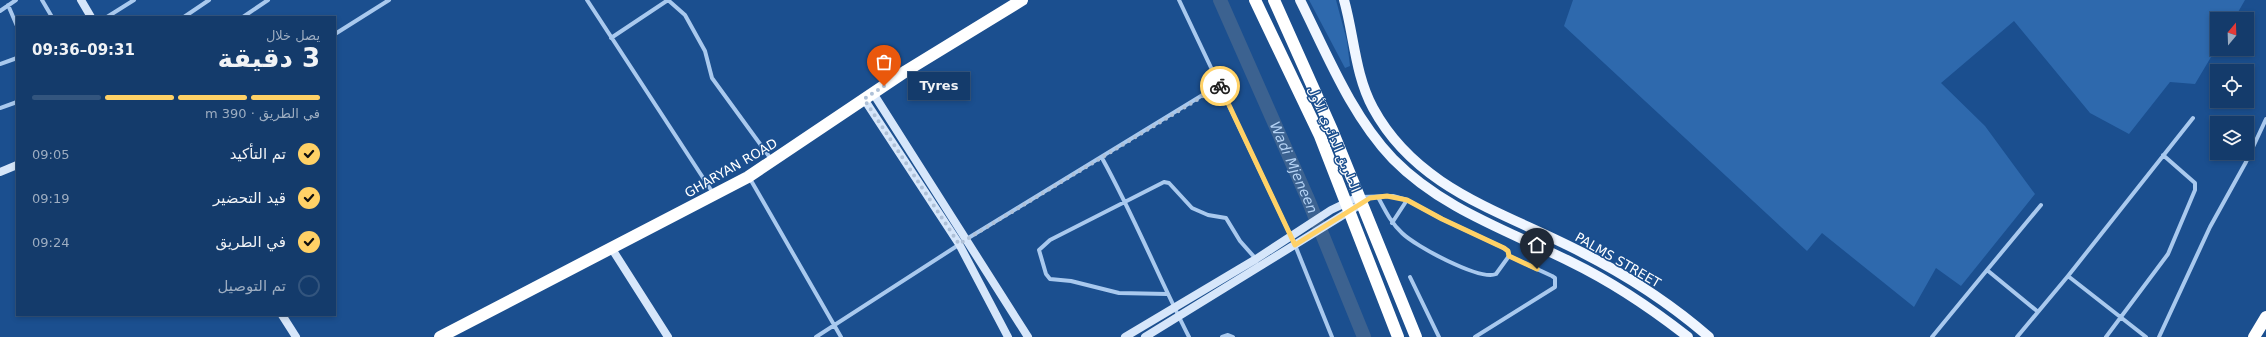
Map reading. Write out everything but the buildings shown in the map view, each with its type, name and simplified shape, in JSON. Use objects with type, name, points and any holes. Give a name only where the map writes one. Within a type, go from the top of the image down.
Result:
[{"type":"highway","name":"GHARYAN ROAD","points":[[440,337],[748,177],[868,96],[961,36],[1022,0]]},
{"type":"highway","name":"الطريق الدائري الأول","points":[[1255,0],[1320,136],[1398,337]]},
{"type":"highway","points":[[1274,0],[1363,200],[1416,337]]},
{"type":"highway","points":[[2254,337],[2266,317]]},
{"type":"main road","points":[[1300,0],[1344,88],[1362,118],[1385,150],[1416,181],[1455,206],[1609,282],[1643,304],[1688,337]]},
{"type":"main road","name":"PALMS STREET","points":[[1344,0],[1360,76],[1368,98],[1384,126],[1411,158],[1432,176],[1458,194],[1577,250],[1616,271],[1677,312],[1709,337]]},
{"type":"street","points":[[0,11],[16,0]]},
{"type":"street","points":[[42,0],[51,16]]},
{"type":"street","points":[[80,0],[90,16]]},
{"type":"street","points":[[109,16],[134,0]]},
{"type":"street","points":[[185,16],[209,0]]},
{"type":"street","points":[[244,16],[268,0]]},
{"type":"street","points":[[336,33],[389,0]]},
{"type":"street","points":[[587,0],[714,195]]},
{"type":"street","points":[[611,38],[668,0],[685,15],[705,51],[712,78],[773,161]]},
{"type":"street","points":[[1179,0],[1219,85],[1299,243],[1332,337]]},
{"type":"street","points":[[8,5],[16,24]]},
{"type":"street","points":[[0,64],[16,58]]},
{"type":"street","points":[[816,337],[959,244],[1102,158],[1219,85]]},
{"type":"street","points":[[868,96],[967,239],[1028,337]]},
{"type":"street","points":[[868,96],[959,244],[1008,337]]},
{"type":"street","points":[[0,108],[16,102]]},
{"type":"street","points":[[2016,337],[2068,276],[2193,118]]},
{"type":"street","points":[[2159,337],[2210,227],[2246,162],[2266,119]]},
{"type":"street","points":[[2106,337],[2168,254],[2196,190],[2195,183],[2163,155]]},
{"type":"street","points":[[1102,158],[1126,202],[1167,294],[1189,337]]},
{"type":"street","points":[[0,172],[16,165]]},
{"type":"street","points":[[748,177],[841,337]]},
{"type":"street","points":[[1167,294],[1119,293],[1050,279],[1046,274],[1039,250],[1043,245],[1164,182],[1170,183],[1192,208],[1208,215],[1226,218],[1240,240],[1256,259]]},
{"type":"street","points":[[1125,337],[1256,259],[1330,210],[1347,207],[1363,200],[1393,196],[1407,200],[1442,219],[1504,248],[1508,251],[1509,256],[1555,278],[1555,287],[1475,337]]},
{"type":"street","points":[[1378,197],[1392,223],[1403,234],[1423,248],[1486,276],[1496,274],[1509,256]]},
{"type":"street","points":[[1392,223],[1407,200]]},
{"type":"street","points":[[1932,337],[2041,204]]},
{"type":"street","points":[[1145,337],[1337,219],[1347,207]]},
{"type":"street","points":[[612,249],[668,337]]},
{"type":"street","points":[[1988,270],[2038,311]]},
{"type":"street","points":[[2068,276],[2146,337]]},
{"type":"street","points":[[1410,277],[1439,337]]},
{"type":"street","points":[[283,316],[296,337]]},
{"type":"street","points":[[1222,337],[1228,335],[1233,337]]},
{"type":"shaded area","points":[[1309,0],[1336,0],[1347,41],[1350,66],[1345,68]]},
{"type":"shaded area","points":[[1573,0],[2245,0],[2238,12],[2210,12],[2210,56],[2212,56],[2195,84],[2170,82],[2129,134],[2090,113],[2014,21],[1941,83],[1985,126],[2035,194],[1961,286],[1936,268],[1914,307],[1822,233],[1807,251],[1564,26]]},
{"type":"waterway","name":"Wadi Mjeneen","points":[[1220,0],[1307,197],[1364,337]]},
{"type":"way so far","points":[[884,86],[864,99],[959,244],[1102,158],[1219,85],[1220,86]]},
{"type":"place","name":"Tyres","points":[[884,86]]},
{"type":"route","points":[[1220,86],[1295,245],[1370,198],[1393,196],[1407,200],[1442,219],[1507,249],[1509,256],[1537,269]]}]
